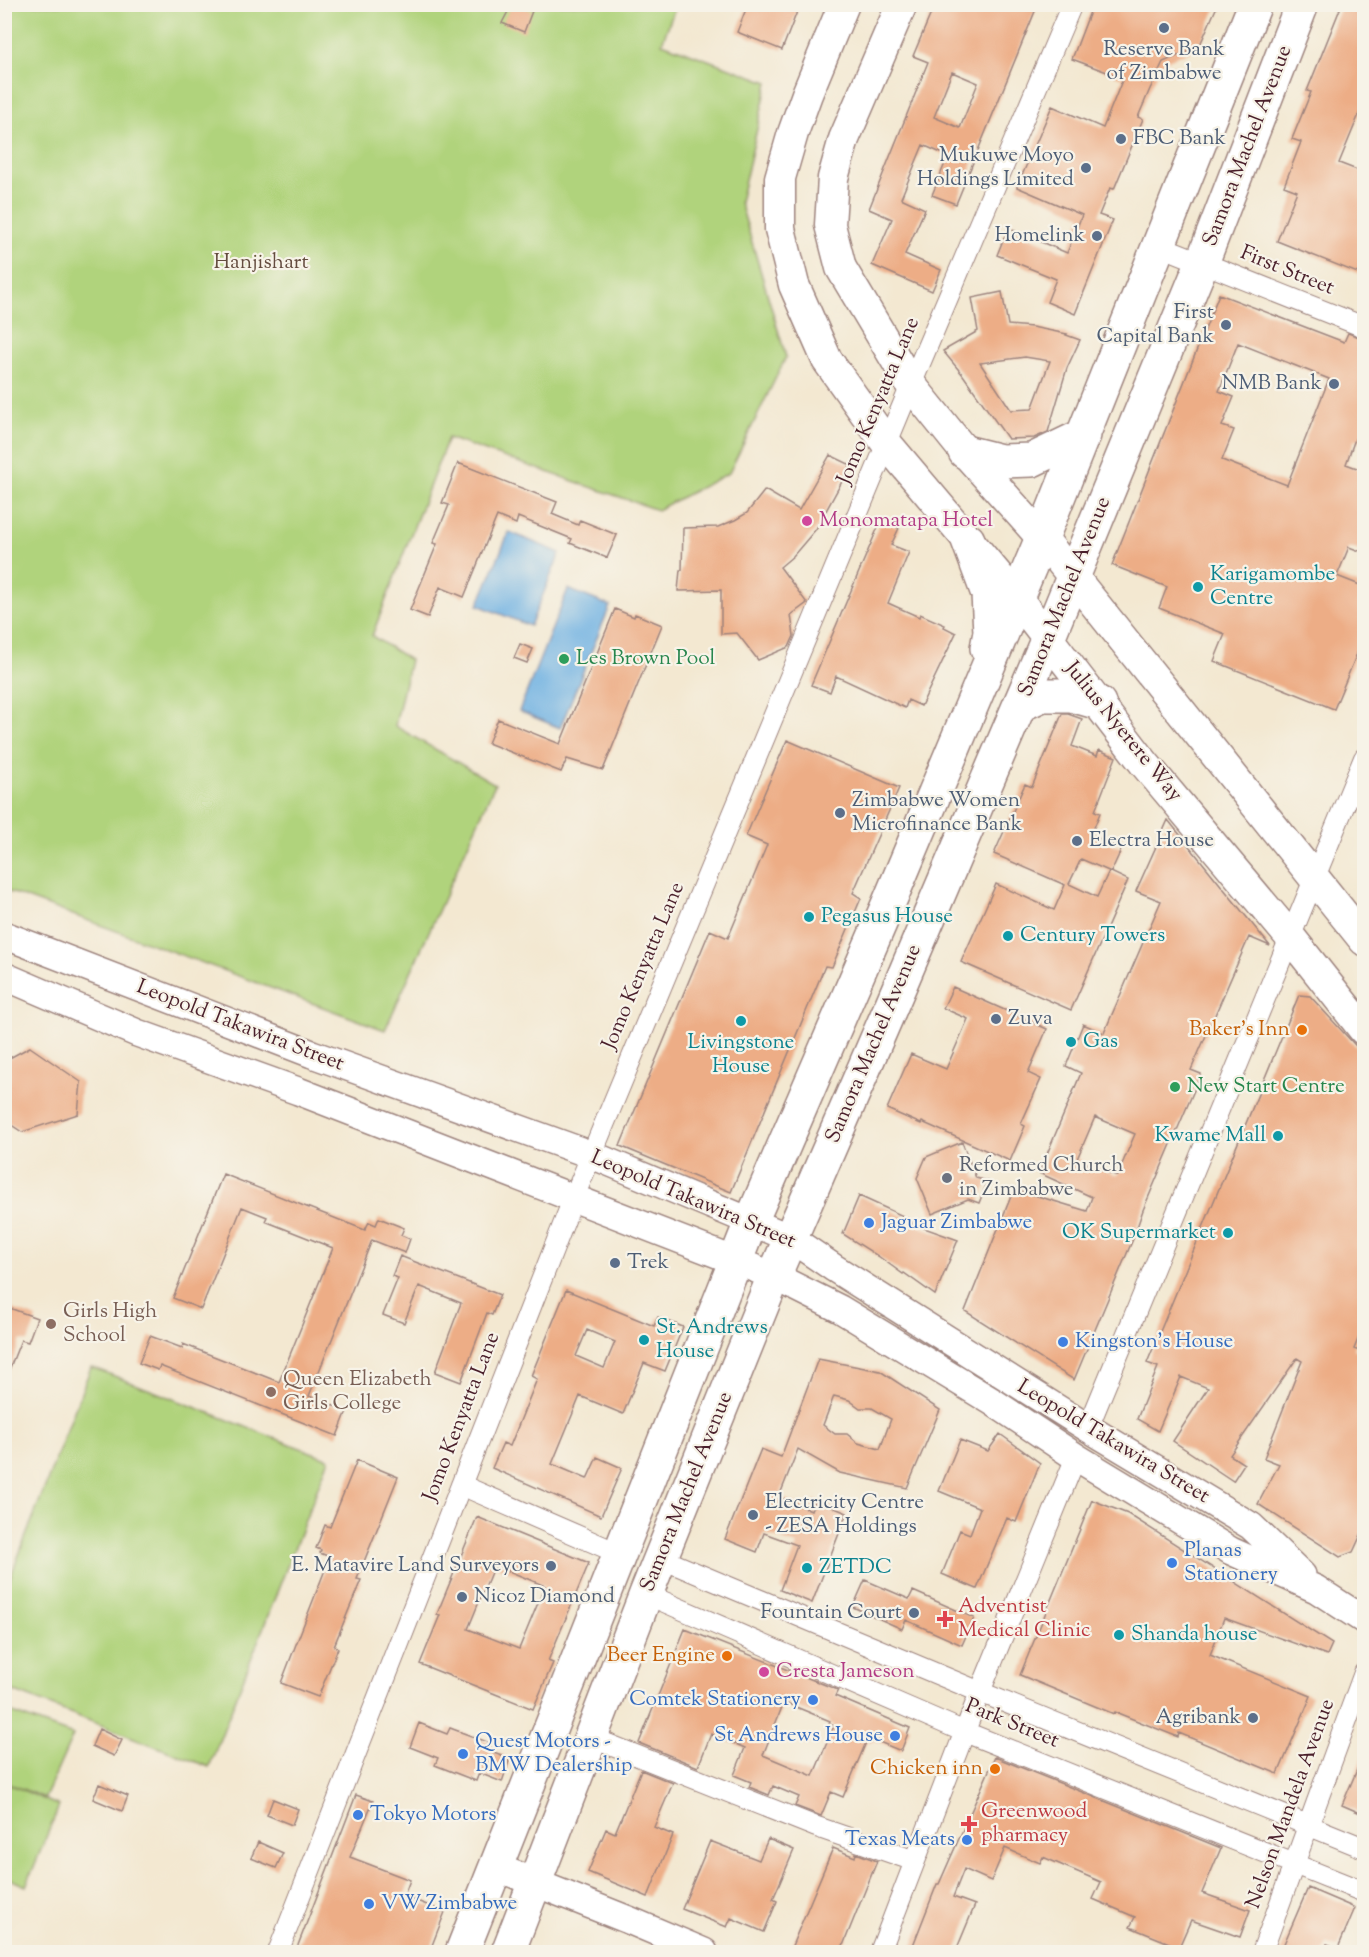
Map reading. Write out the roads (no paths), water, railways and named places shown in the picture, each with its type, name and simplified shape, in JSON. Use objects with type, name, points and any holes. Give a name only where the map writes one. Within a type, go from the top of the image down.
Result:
[{"type":"highway","name":"Samora Machel Avenue","points":[[462,1953],[751,1222],[890,900],[1084,435],[1255,4]]},
{"type":"highway","name":"Samora Machel Avenue","points":[[508,1953],[660,1558],[774,1276],[1048,638],[1202,263],[1302,4]]},
{"type":"highway","points":[[965,452],[1001,461],[1032,460],[1084,435]]},
{"type":"highway","points":[[968,540],[987,594],[990,632],[983,676]]},
{"type":"highway","points":[[1020,705],[1042,694],[1071,695],[1099,703]]},
{"type":"main road","name":"Julius Nyerere Way","points":[[844,4],[793,133],[780,178],[780,230],[794,285],[827,360],[887,444],[1016,597],[1144,763],[1365,1030]]},
{"type":"main road","points":[[902,4],[844,139],[834,178],[830,225],[842,268],[911,385],[965,452],[1041,538],[1365,940]]},
{"type":"main road","name":"Leopold Takawira Street","points":[[4,935],[312,1054],[592,1155],[790,1238],[1088,1428],[1251,1526],[1316,1589]]},
{"type":"main road","name":"Leopold Takawira Street","points":[[4,975],[137,1033],[297,1091],[774,1276],[840,1309],[1231,1551],[1316,1589],[1365,1620]]},
{"type":"main road","points":[[496,1867],[704,1953]]},
{"type":"street","name":"Jomo Kenyatta Lane","points":[[278,1953],[574,1197],[911,385],[1072,4]]},
{"type":"street","name":"First Street","points":[[1158,245],[1365,327]]},
{"type":"street","points":[[1088,1428],[1364,758]]},
{"type":"street","points":[[880,1953],[980,1692],[1076,1457]]},
{"type":"street","points":[[462,1485],[620,1554]]},
{"type":"street","name":"Park Street","points":[[660,1558],[980,1692],[1365,1848]]},
{"type":"street","name":"Park Street","points":[[646,1594],[965,1732],[1365,1892]]},
{"type":"street","name":"Nelson Mandela Avenue","points":[[1262,1953],[1365,1673]]},
{"type":"street","points":[[590,1737],[814,1826],[915,1862]]},
{"type":"water","name":"Les Brown Pool","points":[[509,532],[560,553],[530,626],[478,605]]},
{"type":"water","name":"Les Brown Pool","points":[[568,589],[610,606],[560,728],[519,711]]},
{"type":"place","name":"Reserve Bank of Zimbabwe","points":[[1164,28]]},
{"type":"place","name":"FBC Bank","points":[[1121,139]]},
{"type":"place","name":"Mukuwe Moyo Holdings Limited","points":[[1086,168]]},
{"type":"place","name":"Homelink","points":[[1097,236]]},
{"type":"place","name":"First Capital Bank","points":[[1226,325]]},
{"type":"place","name":"NMB Bank","points":[[1334,384]]},
{"type":"place","name":"Monomatapa Hotel","points":[[807,521]]},
{"type":"place","name":"Karigamombe Centre","points":[[1198,587]]},
{"type":"place","name":"Les Brown Pool","points":[[564,659]]},
{"type":"place","name":"Zimbabwe Women Microfinance Bank","points":[[840,813]]},
{"type":"place","name":"Electra House","points":[[1077,841]]},
{"type":"place","name":"Pegasus House","points":[[809,917]]},
{"type":"place","name":"Century Towers","points":[[1008,936]]},
{"type":"place","name":"Zuva","points":[[996,1019]]},
{"type":"place","name":"Livingstone House","points":[[741,1021]]},
{"type":"place","name":"Baker's Inn","points":[[1302,1030]]},
{"type":"place","name":"Gas","points":[[1071,1042]]},
{"type":"place","name":"New Start Centre","points":[[1175,1087]]},
{"type":"place","name":"Kwame Mall","points":[[1278,1136]]},
{"type":"place","name":"Reformed Church in Zimbabwe","points":[[947,1178]]},
{"type":"place","name":"Jaguar Zimbabwe","points":[[869,1223]]},
{"type":"place","name":"OK Supermarket","points":[[1228,1233]]},
{"type":"place","name":"Trek","points":[[615,1263]]},
{"type":"place","name":"Girls High School","points":[[51,1324]]},
{"type":"place","name":"St. Andrews House","points":[[644,1340]]},
{"type":"place","name":"Kingston’s House","points":[[1063,1342]]},
{"type":"place","name":"Queen Elizabeth Girls College","points":[[271,1392]]},
{"type":"place","name":"Electricity Centre - ZESA Holdings","points":[[753,1515]]},
{"type":"place","name":"Planas Stationery","points":[[1172,1563]]},
{"type":"place","name":"E. Matavire Land Surveyors","points":[[551,1566]]},
{"type":"place","name":"ZETDC","points":[[807,1568]]},
{"type":"place","name":"Nicoz Diamond","points":[[462,1597]]},
{"type":"place","name":"Fountain Court","points":[[914,1613]]},
{"type":"place","name":"Adventist Medical Clinic","points":[[945,1619]]},
{"type":"place","name":"Shanda house","points":[[1119,1635]]},
{"type":"place","name":"Beer Engine","points":[[727,1656]]},
{"type":"place","name":"Cresta Jameson","points":[[764,1672]]},
{"type":"place","name":"Comtek Stationery","points":[[813,1700]]},
{"type":"place","name":"Agribank","points":[[1253,1718]]},
{"type":"place","name":"St Andrews House","points":[[895,1736]]},
{"type":"place","name":"Quest Motors - BMW Dealership","points":[[463,1754]]},
{"type":"place","name":"Chicken inn","points":[[995,1769]]},
{"type":"place","name":"Tokyo Motors","points":[[358,1815]]},
{"type":"place","name":"Greenwood pharmacy","points":[[969,1824]]},
{"type":"place","name":"Texas Meats","points":[[967,1840]]},
{"type":"place","name":"VW Zimbabwe","points":[[369,1904]]},
{"type":"park label","name":"Hanjishart","points":[[261,263]]}]
